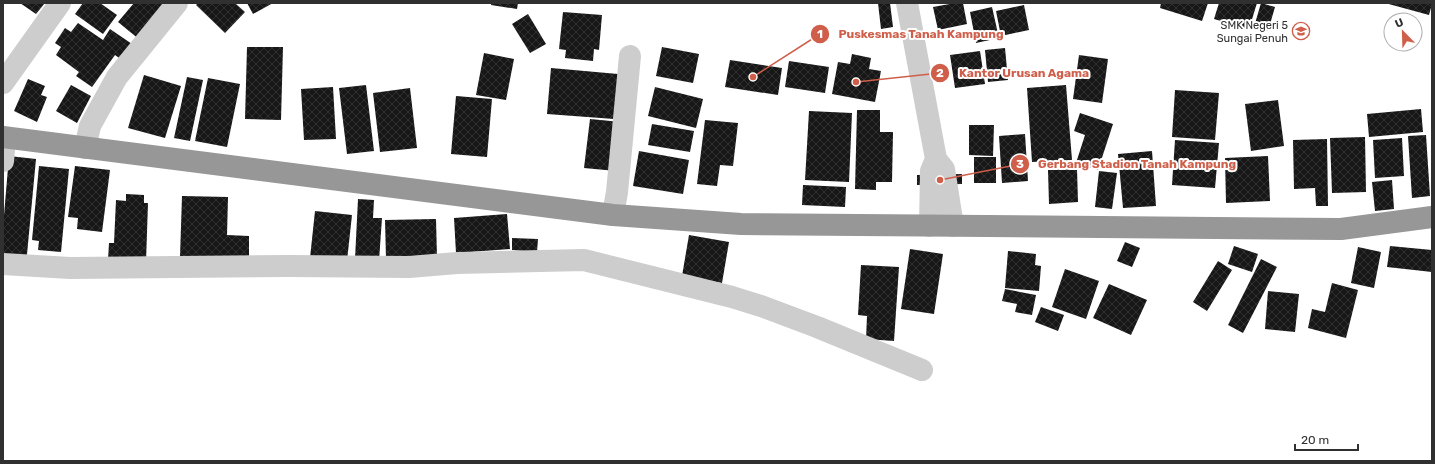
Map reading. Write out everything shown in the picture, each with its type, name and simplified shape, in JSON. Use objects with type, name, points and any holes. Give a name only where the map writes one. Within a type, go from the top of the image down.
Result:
[{"type":"highway","points":[[4,138],[613,215],[741,224],[1341,229],[1432,217]]},
{"type":"street","points":[[3,83],[60,3]]},
{"type":"street","points":[[85,148],[90,126],[117,77],[177,3]]},
{"type":"street","points":[[907,3],[936,159],[944,170],[953,226]]},
{"type":"street","points":[[613,215],[618,192],[630,56]]},
{"type":"street","points":[[3,161],[4,138]]},
{"type":"street","points":[[930,226],[931,171],[936,159]]},
{"type":"street","points":[[3,264],[70,268],[289,266],[409,267],[457,263],[584,260],[754,304],[818,327],[922,370]]},
{"type":"building","points":[[20,3],[45,3],[36,14]]},
{"type":"building","points":[[83,3],[100,3],[117,15],[103,34],[75,14]]},
{"type":"building","points":[[134,3],[165,3],[140,40],[118,22]]},
{"type":"building","points":[[198,3],[237,3],[236,4],[245,12],[225,33],[196,5]]},
{"type":"building","points":[[247,3],[273,3],[253,14]]},
{"type":"building","points":[[491,3],[518,3],[517,9],[491,5]]},
{"type":"building","points":[[878,3],[890,3],[893,27],[881,29]]},
{"type":"building","points":[[963,3],[967,24],[938,30],[933,7]]},
{"type":"building","points":[[1161,3],[1208,3],[1202,21],[1160,8]]},
{"type":"building","points":[[1219,3],[1257,3],[1249,29],[1214,19]]},
{"type":"building","points":[[1261,3],[1275,7],[1268,31],[1254,27]]},
{"type":"building","points":[[1385,3],[1432,3],[1429,15],[1423,13],[1423,12]]},
{"type":"building","points":[[1024,5],[1029,30],[1001,36],[996,11]]},
{"type":"building","points":[[992,7],[999,38],[976,43],[970,12]]},
{"type":"building","points":[[563,12],[602,15],[599,50],[594,49],[593,61],[565,58],[566,50],[559,49]]},
{"type":"building","points":[[528,14],[546,44],[530,53],[512,24]]},
{"type":"building","points":[[78,23],[103,40],[110,29],[132,44],[122,60],[115,55],[92,87],[76,76],[79,72],[56,55],[61,47],[55,43],[65,28],[71,32]]},
{"type":"building","points":[[247,47],[283,47],[281,120],[245,119]]},
{"type":"building","points":[[662,47],[699,54],[693,83],[656,76]]},
{"type":"building","points":[[1005,48],[1008,80],[988,82],[985,50]]},
{"type":"building","points":[[980,51],[985,84],[955,88],[950,55]]},
{"type":"building","points":[[484,53],[514,59],[506,100],[476,95]]},
{"type":"building","points":[[852,54],[871,58],[869,69],[881,71],[875,102],[832,94],[838,62],[850,64]]},
{"type":"building","points":[[1079,55],[1108,59],[1102,103],[1073,99]]},
{"type":"building","points":[[730,60],[782,68],[778,95],[725,87]]},
{"type":"building","points":[[789,61],[829,67],[825,93],[785,87]]},
{"type":"building","points":[[551,68],[618,74],[614,119],[547,114]]},
{"type":"building","points":[[144,75],[181,86],[165,138],[128,128]]},
{"type":"building","points":[[187,77],[203,80],[190,141],[174,138]]},
{"type":"building","points":[[208,78],[240,84],[227,147],[195,141]]},
{"type":"building","points":[[28,79],[45,86],[41,95],[47,97],[37,122],[14,111]]},
{"type":"building","points":[[71,85],[91,96],[77,123],[56,111]]},
{"type":"building","points":[[366,85],[374,151],[347,154],[339,88]]},
{"type":"building","points":[[1066,85],[1072,160],[1032,162],[1027,88]]},
{"type":"building","points":[[333,87],[336,139],[304,140],[301,89]]},
{"type":"building","points":[[655,87],[703,99],[696,128],[648,116]]},
{"type":"building","points":[[410,88],[417,148],[380,152],[373,93]]},
{"type":"building","points":[[1175,90],[1219,93],[1215,140],[1172,137]]},
{"type":"building","points":[[456,96],[492,99],[487,157],[451,154]]},
{"type":"building","points":[[1278,100],[1284,146],[1251,151],[1245,104]]},
{"type":"building","points":[[1421,109],[1423,132],[1369,137],[1367,114]]},
{"type":"building","points":[[857,110],[880,110],[880,132],[893,132],[892,182],[876,182],[876,190],[855,189]]},
{"type":"building","points":[[809,111],[852,113],[849,182],[805,180]]},
{"type":"building","points":[[1080,113],[1113,124],[1098,170],[1076,163],[1085,135],[1074,131]]},
{"type":"building","points":[[590,119],[621,122],[616,171],[584,168]]},
{"type":"building","points":[[705,120],[738,123],[733,166],[720,165],[717,186],[697,184]]},
{"type":"building","points":[[652,124],[694,131],[690,152],[648,145]]},
{"type":"building","points":[[969,125],[994,125],[993,156],[969,155]]},
{"type":"building","points":[[1025,134],[1028,181],[1002,183],[999,136]]},
{"type":"building","points":[[1426,135],[1430,196],[1412,198],[1408,136]]},
{"type":"building","points":[[1365,137],[1366,192],[1332,193],[1330,138]]},
{"type":"building","points":[[1402,138],[1404,176],[1375,178],[1373,140]]},
{"type":"building","points":[[1327,139],[1328,206],[1316,206],[1315,188],[1294,189],[1293,140]]},
{"type":"building","points":[[1175,140],[1219,143],[1215,188],[1172,185]]},
{"type":"building","points":[[639,151],[689,160],[683,194],[633,186]]},
{"type":"building","points":[[1152,151],[1156,206],[1123,208],[1118,154]]},
{"type":"building","points":[[9,156],[36,159],[26,265],[3,263],[3,227]]},
{"type":"building","points":[[1268,156],[1270,201],[1226,203],[1225,158]]},
{"type":"building","points":[[974,157],[996,157],[996,183],[974,183]]},
{"type":"building","points":[[39,166],[69,169],[61,252],[38,250],[39,241],[32,240]]},
{"type":"building","points":[[75,166],[110,170],[102,232],[77,229],[78,218],[68,217]]},
{"type":"building","points":[[1077,169],[1078,202],[1049,204],[1048,170]]},
{"type":"building","points":[[1099,171],[1117,173],[1112,209],[1095,207]]},
{"type":"building","points":[[962,174],[962,184],[917,185],[917,175]]},
{"type":"building","points":[[1392,180],[1394,209],[1375,211],[1372,182]]},
{"type":"building","points":[[803,185],[846,187],[845,207],[802,205]]},
{"type":"building","points":[[126,194],[144,195],[144,203],[148,203],[146,262],[108,260],[109,243],[114,243],[116,200],[126,201]]},
{"type":"building","points":[[182,196],[228,197],[227,235],[249,236],[249,258],[180,257]]},
{"type":"building","points":[[358,199],[374,200],[373,218],[382,218],[379,261],[355,259]]},
{"type":"building","points":[[315,211],[352,215],[347,261],[310,258]]},
{"type":"building","points":[[507,214],[510,249],[456,253],[454,218]]},
{"type":"building","points":[[436,219],[437,257],[386,259],[385,220]]},
{"type":"building","points":[[689,235],[729,242],[722,283],[682,276]]},
{"type":"building","points":[[512,238],[538,239],[537,252],[512,250]]},
{"type":"building","points":[[1125,242],[1140,248],[1132,267],[1117,261]]},
{"type":"building","points":[[1234,246],[1258,254],[1252,272],[1228,264]]},
{"type":"building","points":[[1390,246],[1432,250],[1432,272],[1387,267]]},
{"type":"building","points":[[1358,247],[1381,252],[1374,288],[1351,283]]},
{"type":"building","points":[[910,249],[943,254],[934,314],[901,309]]},
{"type":"building","points":[[1008,251],[1036,254],[1035,265],[1041,266],[1039,291],[1005,288]]},
{"type":"building","points":[[1261,259],[1277,267],[1243,333],[1228,325]]},
{"type":"building","points":[[1218,261],[1232,270],[1207,311],[1193,302]]},
{"type":"building","points":[[861,265],[899,267],[894,341],[866,339],[867,316],[858,315]]},
{"type":"building","points":[[1065,269],[1099,281],[1086,319],[1052,307]]},
{"type":"building","points":[[1332,283],[1358,290],[1346,338],[1308,328],[1312,309],[1325,312]]},
{"type":"building","points":[[1109,284],[1147,300],[1131,335],[1093,318]]},
{"type":"building","points":[[1005,289],[1036,295],[1032,315],[1015,312],[1017,304],[1002,301]]},
{"type":"building","points":[[1268,291],[1299,294],[1295,332],[1265,329]]},
{"type":"building","points":[[1041,307],[1064,315],[1058,331],[1035,322]]},
{"type":"place","name":"SMK Negeri 5 Sungai Penuh","points":[[1301,31]]},
{"type":"place","name":"Puskesmas Tanah Kampung","points":[[753,77]]},
{"type":"place","name":"Kantor Urusan Agama","points":[[856,82]]},
{"type":"place","name":"Gerbang Stadion Tanah Kampung","points":[[940,180]]}]
